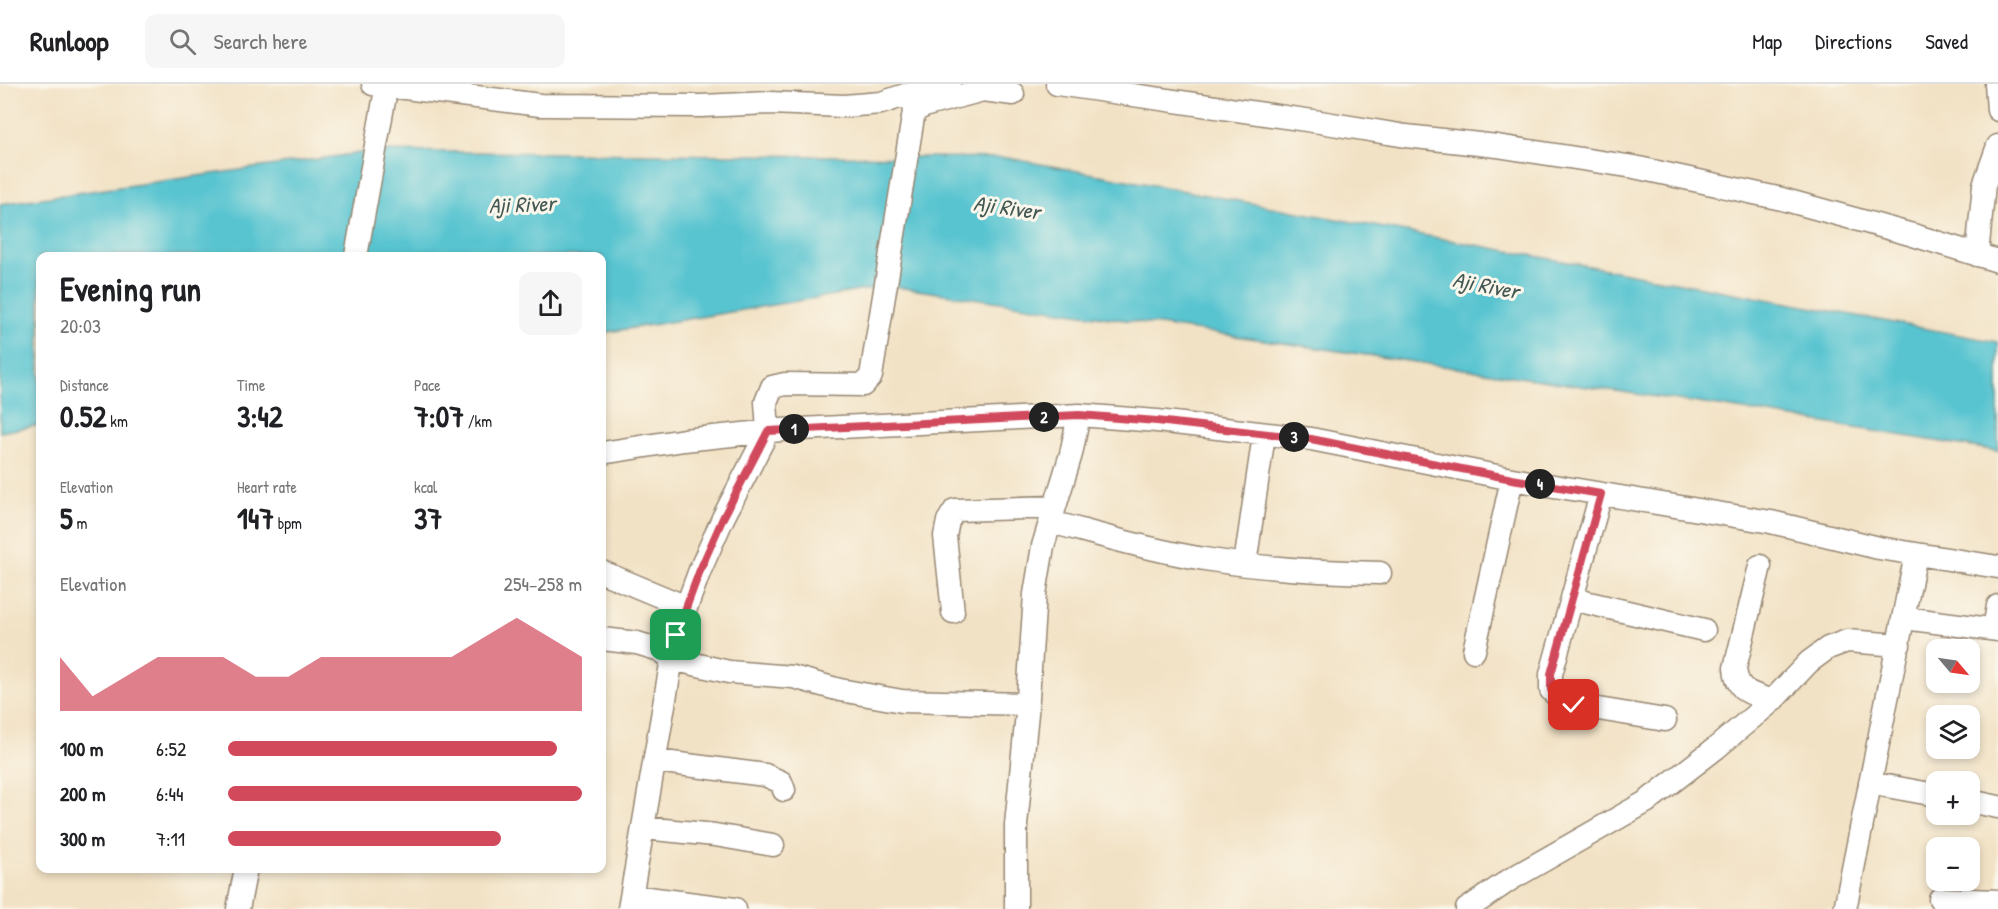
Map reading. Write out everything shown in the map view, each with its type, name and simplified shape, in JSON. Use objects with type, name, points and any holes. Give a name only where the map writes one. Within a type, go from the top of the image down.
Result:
[{"type":"street","points":[[357,252],[381,112],[382,85],[540,105],[701,106],[770,103],[844,106],[881,103],[911,93],[955,84]]},
{"type":"street","points":[[1057,84],[1634,167],[1782,199],[1987,258],[1984,185],[1998,146]]},
{"type":"street","points":[[1996,84],[1998,110]]},
{"type":"street","points":[[735,909],[631,902],[676,635],[723,518],[768,431],[766,402],[772,387],[785,384],[863,385],[871,376],[914,111],[927,105],[983,90],[1013,94]]},
{"type":"street","points":[[1016,909],[1016,825],[1035,594],[1042,546],[1071,454],[1079,415]]},
{"type":"street","points":[[606,452],[684,440],[768,431],[1079,415],[1157,421],[1311,439],[1512,479],[1771,522],[1879,548],[1998,567]]},
{"type":"street","points":[[1245,564],[1263,435]]},
{"type":"street","points":[[1474,651],[1512,479]]},
{"type":"street","points":[[1601,494],[1551,674],[1551,690],[1560,699],[1574,705],[1665,720]]},
{"type":"street","points":[[953,612],[945,536],[948,521],[955,510],[1053,514],[1138,545],[1211,560],[1329,572],[1380,573]]},
{"type":"street","points":[[1845,909],[1916,554]]},
{"type":"street","points":[[1760,566],[1735,668],[1736,682],[1744,690],[1772,701]]},
{"type":"street","points":[[606,574],[686,607]]},
{"type":"street","points":[[1572,599],[1704,630]]},
{"type":"street","points":[[1904,618],[1996,630],[1998,606]]},
{"type":"street","points":[[606,639],[637,643],[660,650],[672,658],[729,672],[793,677],[840,690],[902,701],[1027,704]]},
{"type":"street","points":[[1467,909],[1511,879],[1646,802],[1772,701],[1809,662],[1828,648],[1847,641],[1899,645]]},
{"type":"street","points":[[656,761],[765,775],[781,782],[784,790]]},
{"type":"street","points":[[1870,783],[1926,793]]},
{"type":"street","points":[[1980,803],[1998,807]]},
{"type":"street","points":[[644,828],[715,835],[773,845]]},
{"type":"street","points":[[238,909],[245,873]]},
{"type":"street","points":[[1940,899],[1998,902]]},
{"type":"water","name":"Aji River","points":[[374,151],[1008,158],[1998,342],[1998,451],[1719,406],[889,286],[606,332],[606,252],[36,252],[36,426],[0,432],[0,204]]},
{"type":"route","points":[[676,635],[700,570],[723,518],[768,431],[1079,415],[1157,421],[1311,439],[1512,479],[1601,494],[1551,674],[1551,690],[1560,699],[1574,705]]}]
